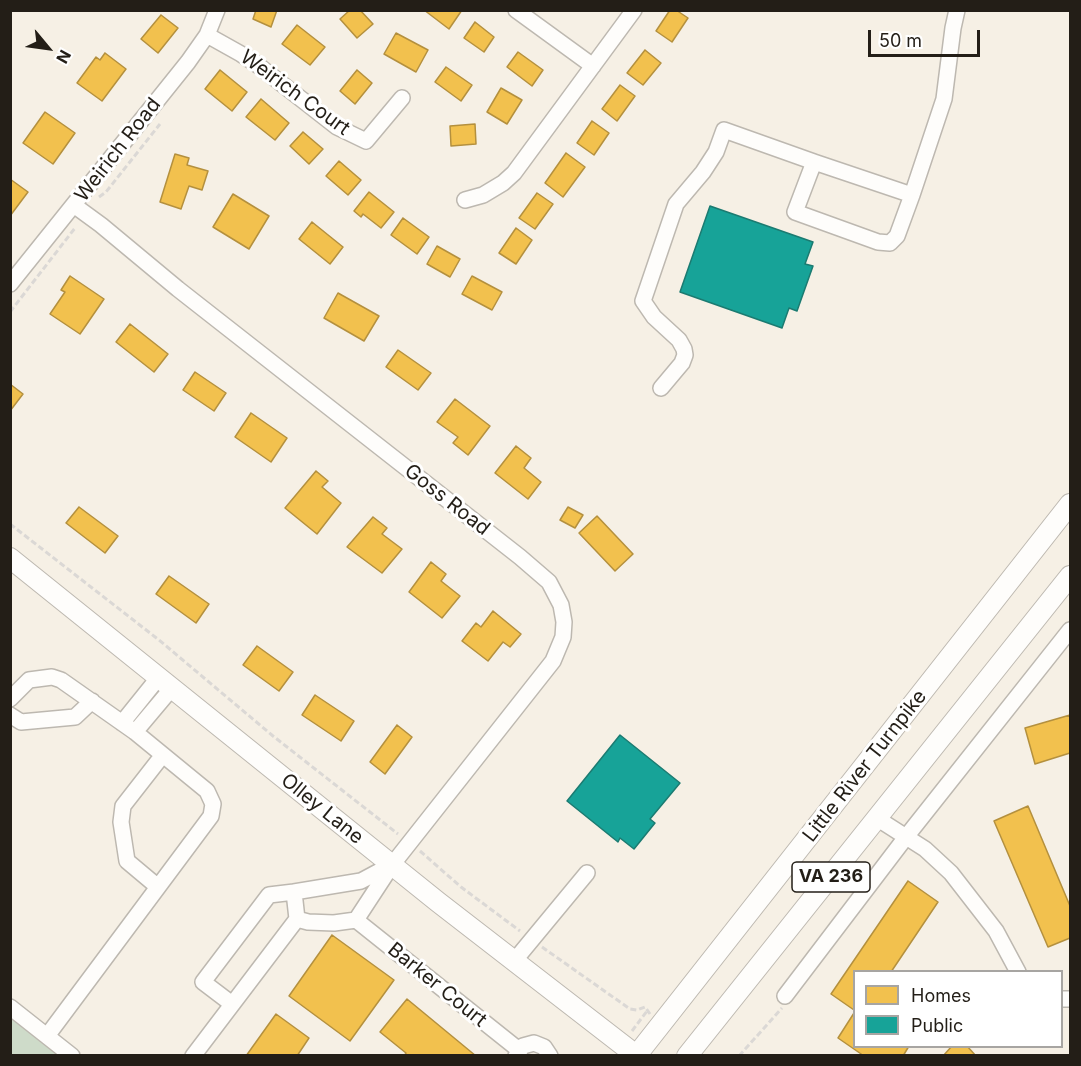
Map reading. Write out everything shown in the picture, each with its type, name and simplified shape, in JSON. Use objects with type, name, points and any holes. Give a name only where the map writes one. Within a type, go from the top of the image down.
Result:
[{"type":"main road","name":"Little River Turnpike","points":[[637,1055],[1071,504]]},
{"type":"main road","name":"Olley Lane","points":[[10,558],[392,865],[594,1024],[637,1055]]},
{"type":"main road","name":"VA 236","points":[[687,1056],[1071,576]]},
{"type":"street","name":"Weirich Road","points":[[10,284],[75,206],[188,62],[207,35],[217,10]]},
{"type":"street","points":[[516,10],[593,66]]},
{"type":"street","points":[[465,200],[483,195],[514,173],[634,10]]},
{"type":"street","points":[[813,162],[795,212],[878,242],[890,243],[897,236],[944,99],[957,10]]},
{"type":"street","name":"Weirich Court","points":[[207,35],[250,60],[337,128],[366,141],[402,98]]},
{"type":"street","points":[[661,388],[682,363],[685,355],[684,349],[679,340],[654,317],[643,301],[676,204],[703,172],[716,152],[724,130],[912,195]]},
{"type":"street","name":"Goss Road","points":[[75,206],[520,557],[549,582],[556,593],[561,604],[564,622],[563,637],[553,661],[392,865]]},
{"type":"street","points":[[785,996],[906,837],[1071,630]]},
{"type":"street","points":[[10,699],[29,680],[52,677],[62,681],[135,732],[207,791],[213,804],[211,816],[47,1036]]},
{"type":"street","points":[[122,723],[165,683]]},
{"type":"street","points":[[135,732],[165,683]]},
{"type":"street","points":[[10,716],[21,722],[75,717],[92,701]]},
{"type":"street","points":[[158,887],[128,861],[122,822],[123,806],[162,756]]},
{"type":"street","points":[[878,819],[925,849],[951,873],[996,931],[1017,970]]},
{"type":"street","points":[[232,1004],[202,982],[269,895],[361,881],[392,865]]},
{"type":"street","points":[[297,919],[308,922],[334,923],[356,920],[392,865]]},
{"type":"street","points":[[515,960],[587,873]]},
{"type":"street","points":[[193,1056],[297,919],[294,892]]},
{"type":"street","name":"Barker Court","points":[[356,920],[517,1053],[523,1046],[534,1043],[544,1047],[549,1056]]},
{"type":"street","points":[[10,1007],[72,1056]]},
{"type":"path","points":[[10,312],[74,230]]},
{"type":"path","points":[[10,524],[159,640],[273,736],[403,837]]},
{"type":"path","points":[[739,1056],[786,1003],[785,996]]},
{"type":"green space","points":[[11,1011],[69,1055],[11,1055]]},
{"type":"building: Homes","points":[[256,10],[277,10],[271,27],[253,19]]},
{"type":"building: Homes","points":[[350,10],[360,10],[373,24],[357,38],[340,19]]},
{"type":"building: Homes","points":[[424,10],[462,10],[449,29]]},
{"type":"building: Homes","points":[[670,10],[676,10],[688,18],[672,42],[656,31]]},
{"type":"building: Homes","points":[[161,15],[178,28],[158,53],[141,39]]},
{"type":"building: Homes","points":[[475,22],[494,37],[484,52],[464,38]]},
{"type":"building: Homes","points":[[297,25],[325,47],[310,65],[282,44]]},
{"type":"building: Homes","points":[[396,33],[428,50],[416,72],[384,54]]},
{"type":"building: Homes","points":[[645,50],[661,63],[643,85],[627,73]]},
{"type":"building: Homes","points":[[518,52],[543,70],[532,86],[507,67]]},
{"type":"building: Homes","points":[[105,53],[126,69],[102,101],[77,83],[96,57],[100,60]]},
{"type":"building: Homes","points":[[446,67],[472,85],[461,101],[435,82]]},
{"type":"building: Homes","points":[[220,70],[247,92],[232,111],[205,89]]},
{"type":"building: Homes","points":[[357,70],[372,83],[355,104],[340,91]]},
{"type":"building: Homes","points":[[620,85],[635,96],[617,121],[602,109]]},
{"type":"building: Homes","points":[[501,88],[522,100],[507,124],[487,112]]},
{"type":"building: Homes","points":[[261,99],[289,123],[275,140],[246,117]]},
{"type":"building: Homes","points":[[45,112],[75,133],[53,164],[23,143]]},
{"type":"building: Homes","points":[[592,121],[609,133],[594,155],[577,143]]},
{"type":"building: Homes","points":[[475,124],[476,144],[451,146],[450,126]]},
{"type":"building: Homes","points":[[303,132],[323,149],[309,164],[290,146]]},
{"type":"building: Homes","points":[[566,153],[585,167],[563,197],[545,183]]},
{"type":"building: Homes","points":[[175,154],[189,158],[187,165],[208,171],[202,190],[189,186],[181,209],[160,202]]},
{"type":"building: Homes","points":[[339,161],[361,180],[348,195],[326,176]]},
{"type":"building: Homes","points":[[10,179],[28,192],[10,216]]},
{"type":"building: Homes","points":[[369,192],[394,212],[381,228],[363,214],[361,217],[354,211]]},
{"type":"building: Homes","points":[[537,193],[553,204],[535,229],[519,218]]},
{"type":"building: Homes","points":[[233,194],[269,216],[249,249],[213,227]]},
{"type":"building: Homes","points":[[403,218],[429,237],[417,254],[391,235]]},
{"type":"building: Homes","points":[[312,222],[343,247],[330,264],[299,239]]},
{"type":"building: Homes","points":[[516,228],[532,240],[516,264],[499,253]]},
{"type":"building: Homes","points":[[437,246],[460,259],[450,277],[427,264]]},
{"type":"building: Homes","points":[[70,276],[104,299],[80,334],[50,314],[65,292],[61,290]]},
{"type":"building: Homes","points":[[472,276],[502,292],[492,310],[462,294]]},
{"type":"building: Homes","points":[[338,293],[379,316],[364,341],[324,318]]},
{"type":"building: Homes","points":[[130,324],[168,354],[154,372],[116,342]]},
{"type":"building: Homes","points":[[398,350],[431,373],[418,390],[386,367]]},
{"type":"building: Homes","points":[[195,372],[226,393],[214,411],[183,390]]},
{"type":"building: Homes","points":[[10,384],[23,394],[10,411]]},
{"type":"building: Homes","points":[[455,399],[490,426],[468,455],[453,443],[458,437],[437,422]]},
{"type":"building: Homes","points":[[251,413],[287,438],[271,462],[235,437]]},
{"type":"building: Homes","points":[[516,446],[531,458],[524,468],[541,482],[528,499],[495,473]]},
{"type":"building: Homes","points":[[316,471],[328,481],[322,487],[341,503],[317,534],[285,508]]},
{"type":"building: Homes","points":[[79,507],[118,536],[105,553],[66,523]]},
{"type":"building: Homes","points":[[568,507],[583,515],[575,528],[560,520]]},
{"type":"building: Homes","points":[[597,516],[633,554],[615,571],[579,533]]},
{"type":"building: Homes","points":[[373,517],[387,528],[382,534],[402,549],[382,573],[347,547]]},
{"type":"building: Homes","points":[[431,562],[446,574],[441,581],[460,596],[442,618],[409,592]]},
{"type":"building: Homes","points":[[169,576],[209,604],[196,623],[156,594]]},
{"type":"building: Homes","points":[[493,611],[521,634],[510,647],[503,642],[488,661],[462,641],[476,623],[481,627]]},
{"type":"building: Homes","points":[[257,646],[293,672],[279,691],[243,665]]},
{"type":"building: Homes","points":[[315,695],[354,721],[341,741],[302,715]]},
{"type":"building: Homes","points":[[1070,715],[1070,753],[1035,764],[1025,728]]},
{"type":"building: Homes","points":[[397,725],[412,737],[385,774],[370,762]]},
{"type":"building: Homes","points":[[1028,806],[1070,906],[1070,938],[1048,947],[994,821]]},
{"type":"building: Homes","points":[[908,881],[938,902],[892,970],[853,970],[853,1009],[831,994]]},
{"type":"building: Homes","points":[[332,935],[394,980],[350,1041],[289,996]]},
{"type":"building: Homes","points":[[407,999],[476,1056],[404,1056],[406,1053],[380,1032]]},
{"type":"building: Homes","points":[[276,1014],[309,1038],[297,1056],[246,1056]]},
{"type":"building: Homes","points":[[853,1015],[853,1048],[908,1048],[903,1056],[864,1056],[838,1038]]},
{"type":"building: Homes","points":[[950,1048],[969,1048],[976,1056],[943,1056]]},
{"type":"building: Public","points":[[710,206],[813,242],[805,264],[813,266],[797,311],[789,308],[782,328],[680,292]]},
{"type":"building: Public","points":[[620,735],[680,783],[650,819],[655,823],[634,849],[620,838],[618,842],[567,801]]}]
